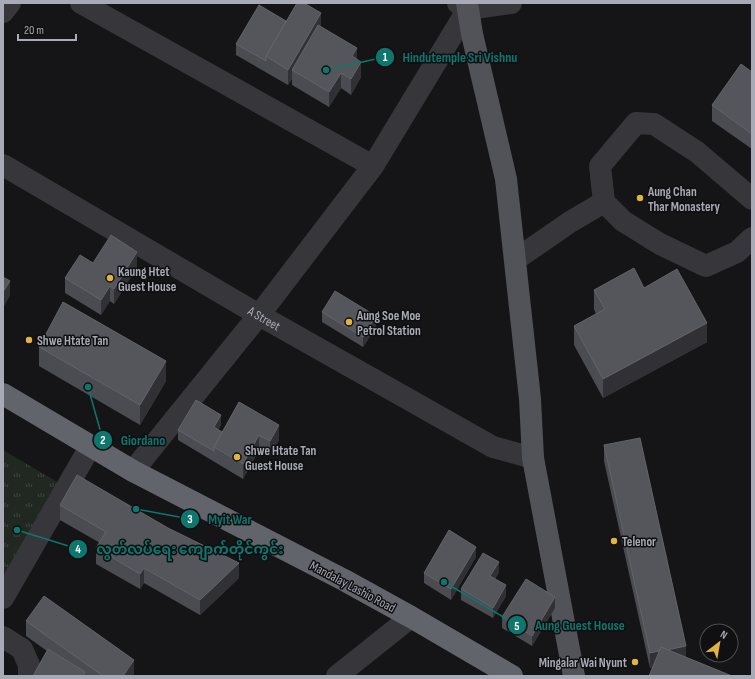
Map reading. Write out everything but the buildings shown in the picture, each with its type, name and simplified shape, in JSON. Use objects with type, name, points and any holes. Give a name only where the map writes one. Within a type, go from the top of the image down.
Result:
[{"type":"highway","name":"Mandalay Lashio Road","points":[[3,394],[133,472],[344,580],[512,676]]},
{"type":"main road","points":[[464,5],[506,179],[530,399],[533,458],[574,676]]},
{"type":"street","points":[[3,12],[10,3]]},
{"type":"street","points":[[81,3],[373,166]]},
{"type":"street","points":[[133,472],[259,315],[373,166],[464,5],[511,3]]},
{"type":"street","points":[[752,199],[697,152],[654,124],[636,123],[600,166],[604,202],[623,221],[660,244],[706,266],[737,252],[752,238]]},
{"type":"street","name":"A Street","points":[[3,165],[259,315],[493,447],[533,458]]},
{"type":"street","points":[[515,260],[570,222],[604,202]]},
{"type":"street","points":[[3,598],[90,446]]},
{"type":"street","points":[[337,676],[411,617]]},
{"type":"street","points":[[3,637],[22,649],[29,665],[30,676]]},
{"type":"green space","points":[[3,450],[59,483],[3,578]]},
{"type":"place","name":"Hindutemple Sri Vishnu","points":[[326,70]]},
{"type":"place","name":"Aung Chan Thar Monastery","points":[[640,198]]},
{"type":"place","name":"Kaung Htet Guest House","points":[[110,278]]},
{"type":"place","name":"Aung Soe Moe Petrol Station","points":[[349,322]]},
{"type":"place","name":"Shwe Htate Tan","points":[[29,340]]},
{"type":"place","name":"Giordano","points":[[88,387]]},
{"type":"place","name":"Shwe Htate Tan Guest House","points":[[237,457]]},
{"type":"place","name":"Myit War","points":[[136,509]]},
{"type":"place","name":"လွတ်လပ်ရေး ကျောက်တိုင်ကွင်း","points":[[17,530]]},
{"type":"place","name":"Telenor","points":[[614,541]]},
{"type":"place","name":"Aung Guest House","points":[[444,582]]},
{"type":"place","name":"Mingalar Wai Nyunt","points":[[635,662]]}]
